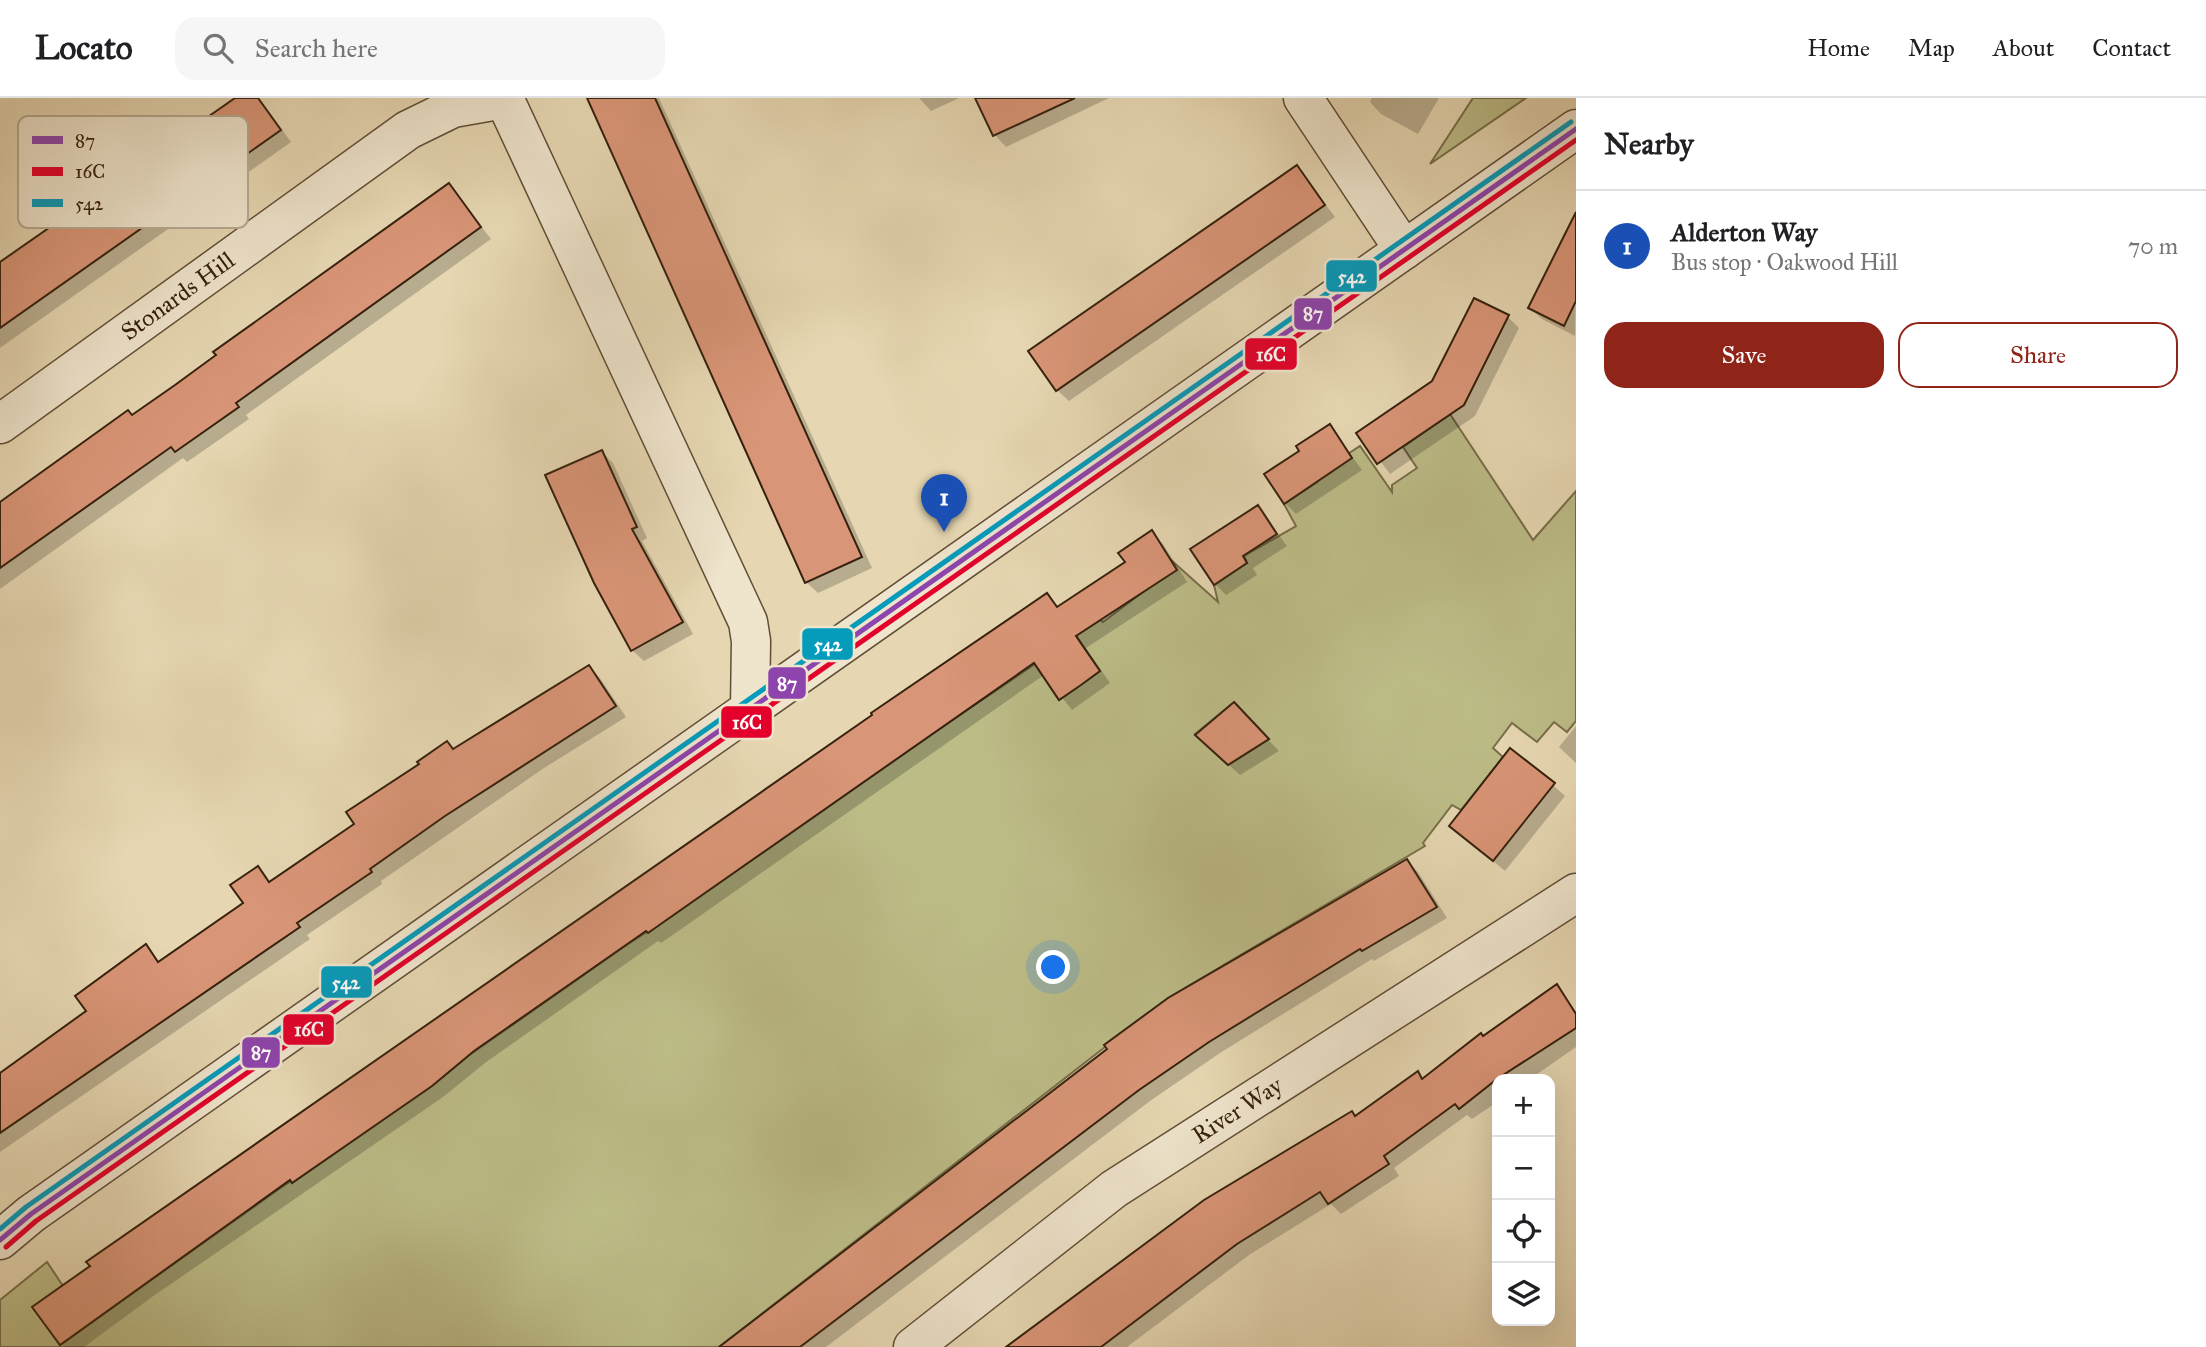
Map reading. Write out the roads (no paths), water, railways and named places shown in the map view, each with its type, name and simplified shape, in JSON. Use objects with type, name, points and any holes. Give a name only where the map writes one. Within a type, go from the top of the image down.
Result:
[{"type":"street","points":[[504,98],[748,622],[751,641],[750,709]]},
{"type":"street","name":"Stonards Hill","points":[[0,424],[408,130],[453,108],[504,98]]},
{"type":"street","points":[[1303,98],[1404,250]]},
{"type":"street","points":[[0,1240],[31,1214],[1576,129]]},
{"type":"street","name":"River Way","points":[[913,1347],[1114,1189],[1576,893]]},
{"type":"place","name":"Alderton Way","points":[[944,532]]}]
